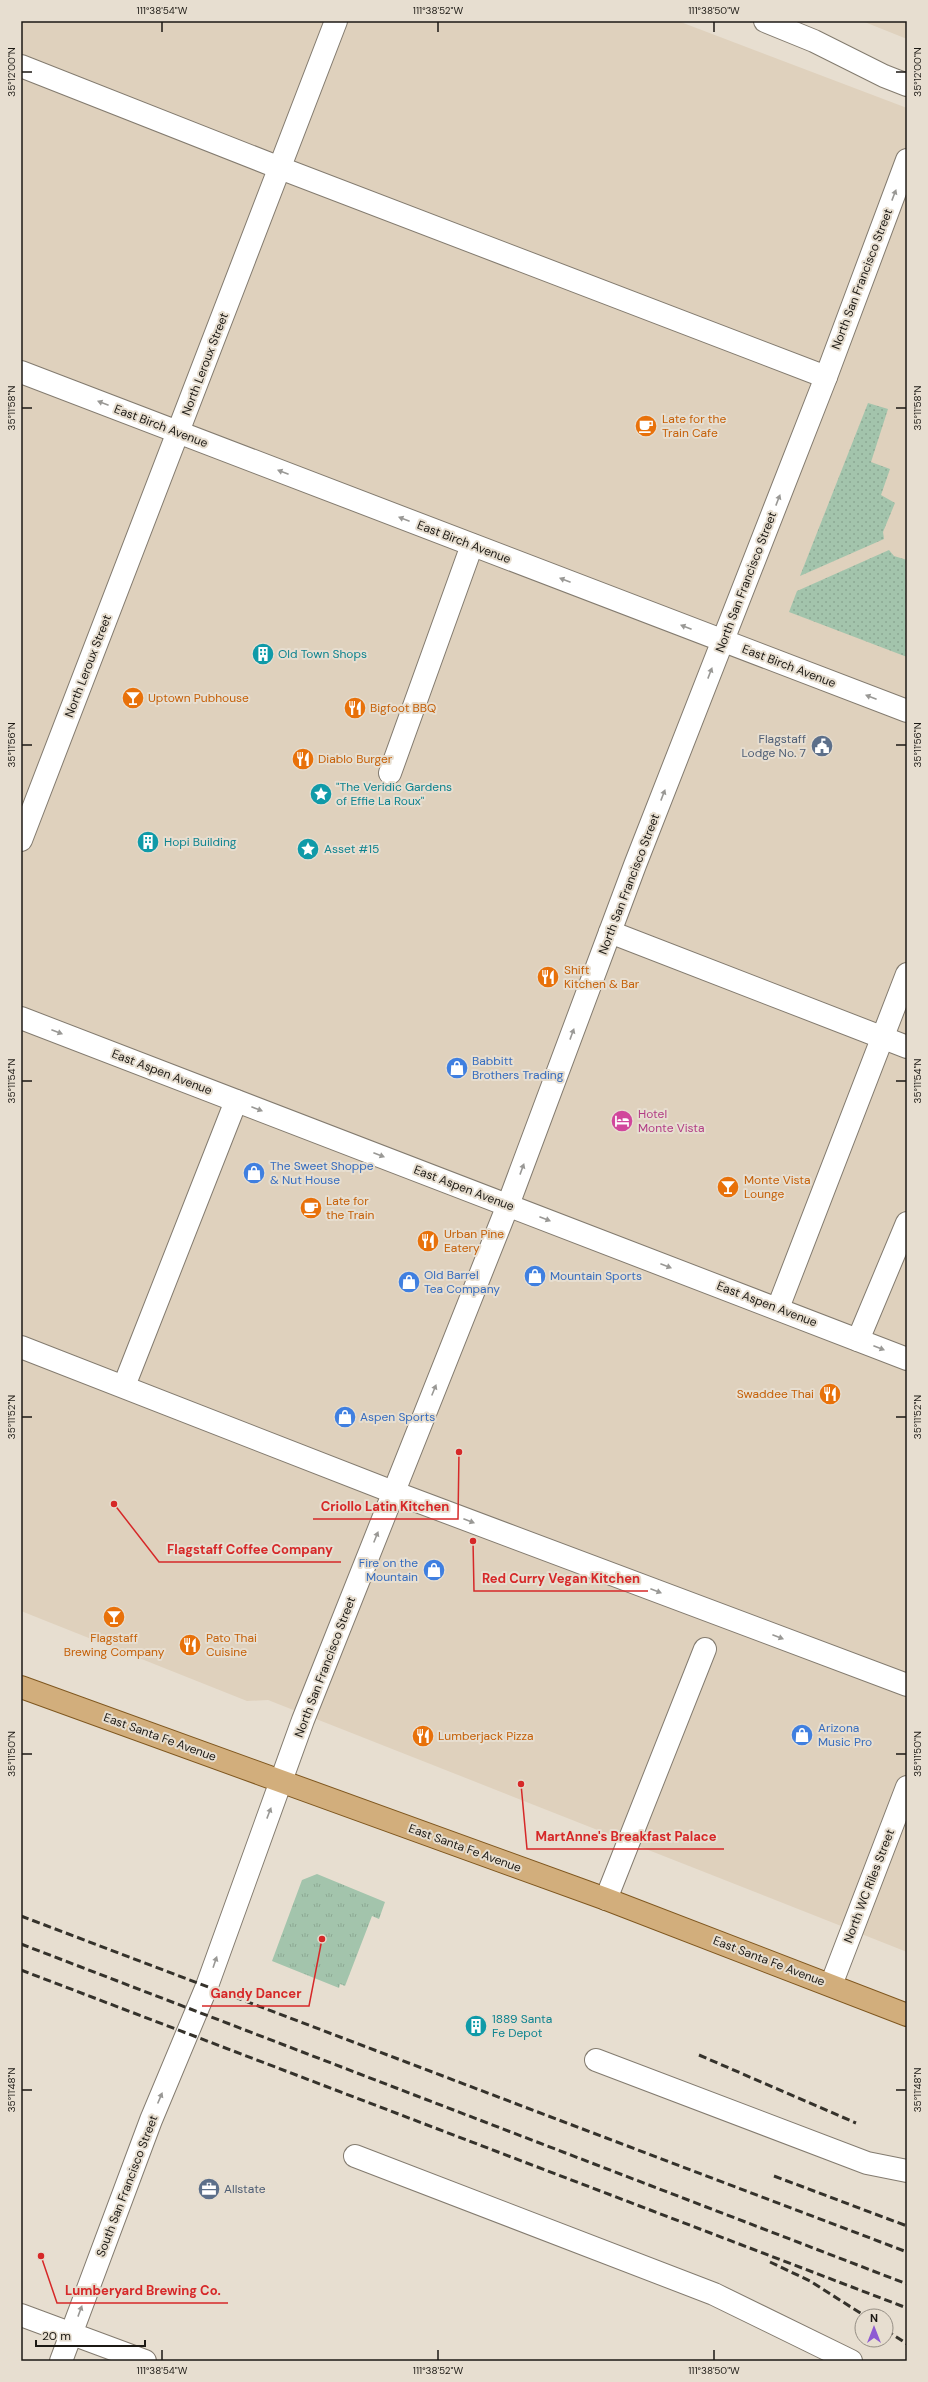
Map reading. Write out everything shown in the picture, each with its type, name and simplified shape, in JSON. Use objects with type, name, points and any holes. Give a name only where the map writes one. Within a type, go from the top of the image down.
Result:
[{"type":"main road","name":"East Santa Fe Avenue","points":[[21,1686],[281,1782],[606,1899],[907,2015]]},
{"type":"street","name":"North Leroux Street","points":[[21,840],[336,21]]},
{"type":"street","points":[[765,21],[814,41],[884,76],[907,85]]},
{"type":"street","points":[[21,66],[280,168],[826,377]]},
{"type":"street","name":"North San Francisco Street","points":[[197,2012],[303,1720],[508,1205],[610,932],[826,377],[907,160]]},
{"type":"street","name":"East Birch Avenue","points":[[21,372],[907,711]]},
{"type":"street","points":[[390,773],[472,545]]},
{"type":"street","points":[[610,932],[907,1047]]},
{"type":"street","points":[[778,1308],[907,974]]},
{"type":"street","name":"East Aspen Avenue","points":[[21,1018],[778,1308],[907,1359]]},
{"type":"street","points":[[124,1386],[236,1101]]},
{"type":"street","points":[[858,1340],[907,1223]]},
{"type":"street","points":[[21,1347],[393,1492],[907,1685]]},
{"type":"street","points":[[606,1899],[706,1648]]},
{"type":"street","name":"North WC Riles Street","points":[[831,1985],[907,1787]]},
{"type":"street","name":"South San Francisco Street","points":[[61,2361],[151,2120],[197,2012]]},
{"type":"street","points":[[596,2060],[868,2163],[907,2171]]},
{"type":"street","points":[[355,2156],[714,2294],[851,2361]]},
{"type":"street","points":[[21,2315],[145,2361]]},
{"type":"shaded area","points":[[21,21],[678,21],[907,108],[907,1952],[268,1700],[247,1701],[21,1611]]},
{"type":"shaded area","points":[[862,21],[907,21],[907,39]]},
{"type":"green space","points":[[868,403],[888,409],[871,462],[890,469],[881,495],[895,503],[883,532],[884,539],[800,576]]},
{"type":"green space","points":[[889,550],[894,556],[907,560],[907,657],[789,612],[797,591]]},
{"type":"green space","points":[[317,1874],[385,1902],[379,1919],[372,1916],[345,1986],[340,1984],[339,1988],[272,1961],[302,1880]]},
{"type":"railway","points":[[21,1916],[907,2252]]},
{"type":"railway","points":[[21,1944],[907,2284]]},
{"type":"railway","points":[[21,1970],[907,2308]]},
{"type":"railway","points":[[699,2055],[856,2123]]},
{"type":"railway","points":[[774,2176],[907,2226]]},
{"type":"railway","points":[[770,2262],[810,2281],[854,2309]]},
{"type":"railway","points":[[894,2335],[907,2344]]},
{"type":"place","name":"Late for the Train Cafe","points":[[646,426]]},
{"type":"place","name":"Old Town Shops","points":[[263,654]]},
{"type":"place","name":"Uptown Pubhouse","points":[[133,698]]},
{"type":"place","name":"Bigfoot BBQ","points":[[355,708]]},
{"type":"place","name":"Flagstaff Lodge No. 7","points":[[822,746]]},
{"type":"place","name":"Diablo Burger","points":[[303,759]]},
{"type":"place","name":"\"The Veridic Gardens of Effie La Roux\"","points":[[321,794]]},
{"type":"place","name":"Hopi Building","points":[[148,842]]},
{"type":"place","name":"Asset #15","points":[[308,849]]},
{"type":"place","name":"Shift Kitchen & Bar","points":[[548,977]]},
{"type":"place","name":"Babbitt Brothers Trading","points":[[457,1068]]},
{"type":"place","name":"Hotel Monte Vista","points":[[622,1121]]},
{"type":"place","name":"The Sweet Shoppe & Nut House","points":[[254,1173]]},
{"type":"place","name":"Monte Vista Lounge","points":[[728,1187]]},
{"type":"place","name":"Late for the Train","points":[[311,1208]]},
{"type":"place","name":"Urban Pine Eatery","points":[[428,1241]]},
{"type":"place","name":"Mountain Sports","points":[[535,1276]]},
{"type":"place","name":"Old Barrel Tea Company","points":[[409,1282]]},
{"type":"place","name":"Swaddee Thai","points":[[830,1394]]},
{"type":"place","name":"Aspen Sports","points":[[345,1417]]},
{"type":"place","name":"Criollo Latin Kitchen","points":[[459,1452]]},
{"type":"place","name":"Flagstaff Coffee Company","points":[[114,1504]]},
{"type":"place","name":"Red Curry Vegan Kitchen","points":[[473,1541]]},
{"type":"place","name":"Fire on the Mountain","points":[[434,1570]]},
{"type":"place","name":"Flagstaff Brewing Company","points":[[114,1617]]},
{"type":"place","name":"Pato Thai Cuisine","points":[[190,1645]]},
{"type":"place","name":"Arizona Music Pro","points":[[802,1735]]},
{"type":"place","name":"Lumberjack Pizza","points":[[423,1736]]},
{"type":"place","name":"MartAnne's Breakfast Palace","points":[[521,1784]]},
{"type":"place","name":"Gandy Dancer","points":[[322,1939]]},
{"type":"place","name":"1889 Santa Fe Depot","points":[[476,2026]]},
{"type":"place","name":"Allstate","points":[[209,2189]]},
{"type":"place","name":"Lumberyard Brewing Co.","points":[[41,2256]]}]
